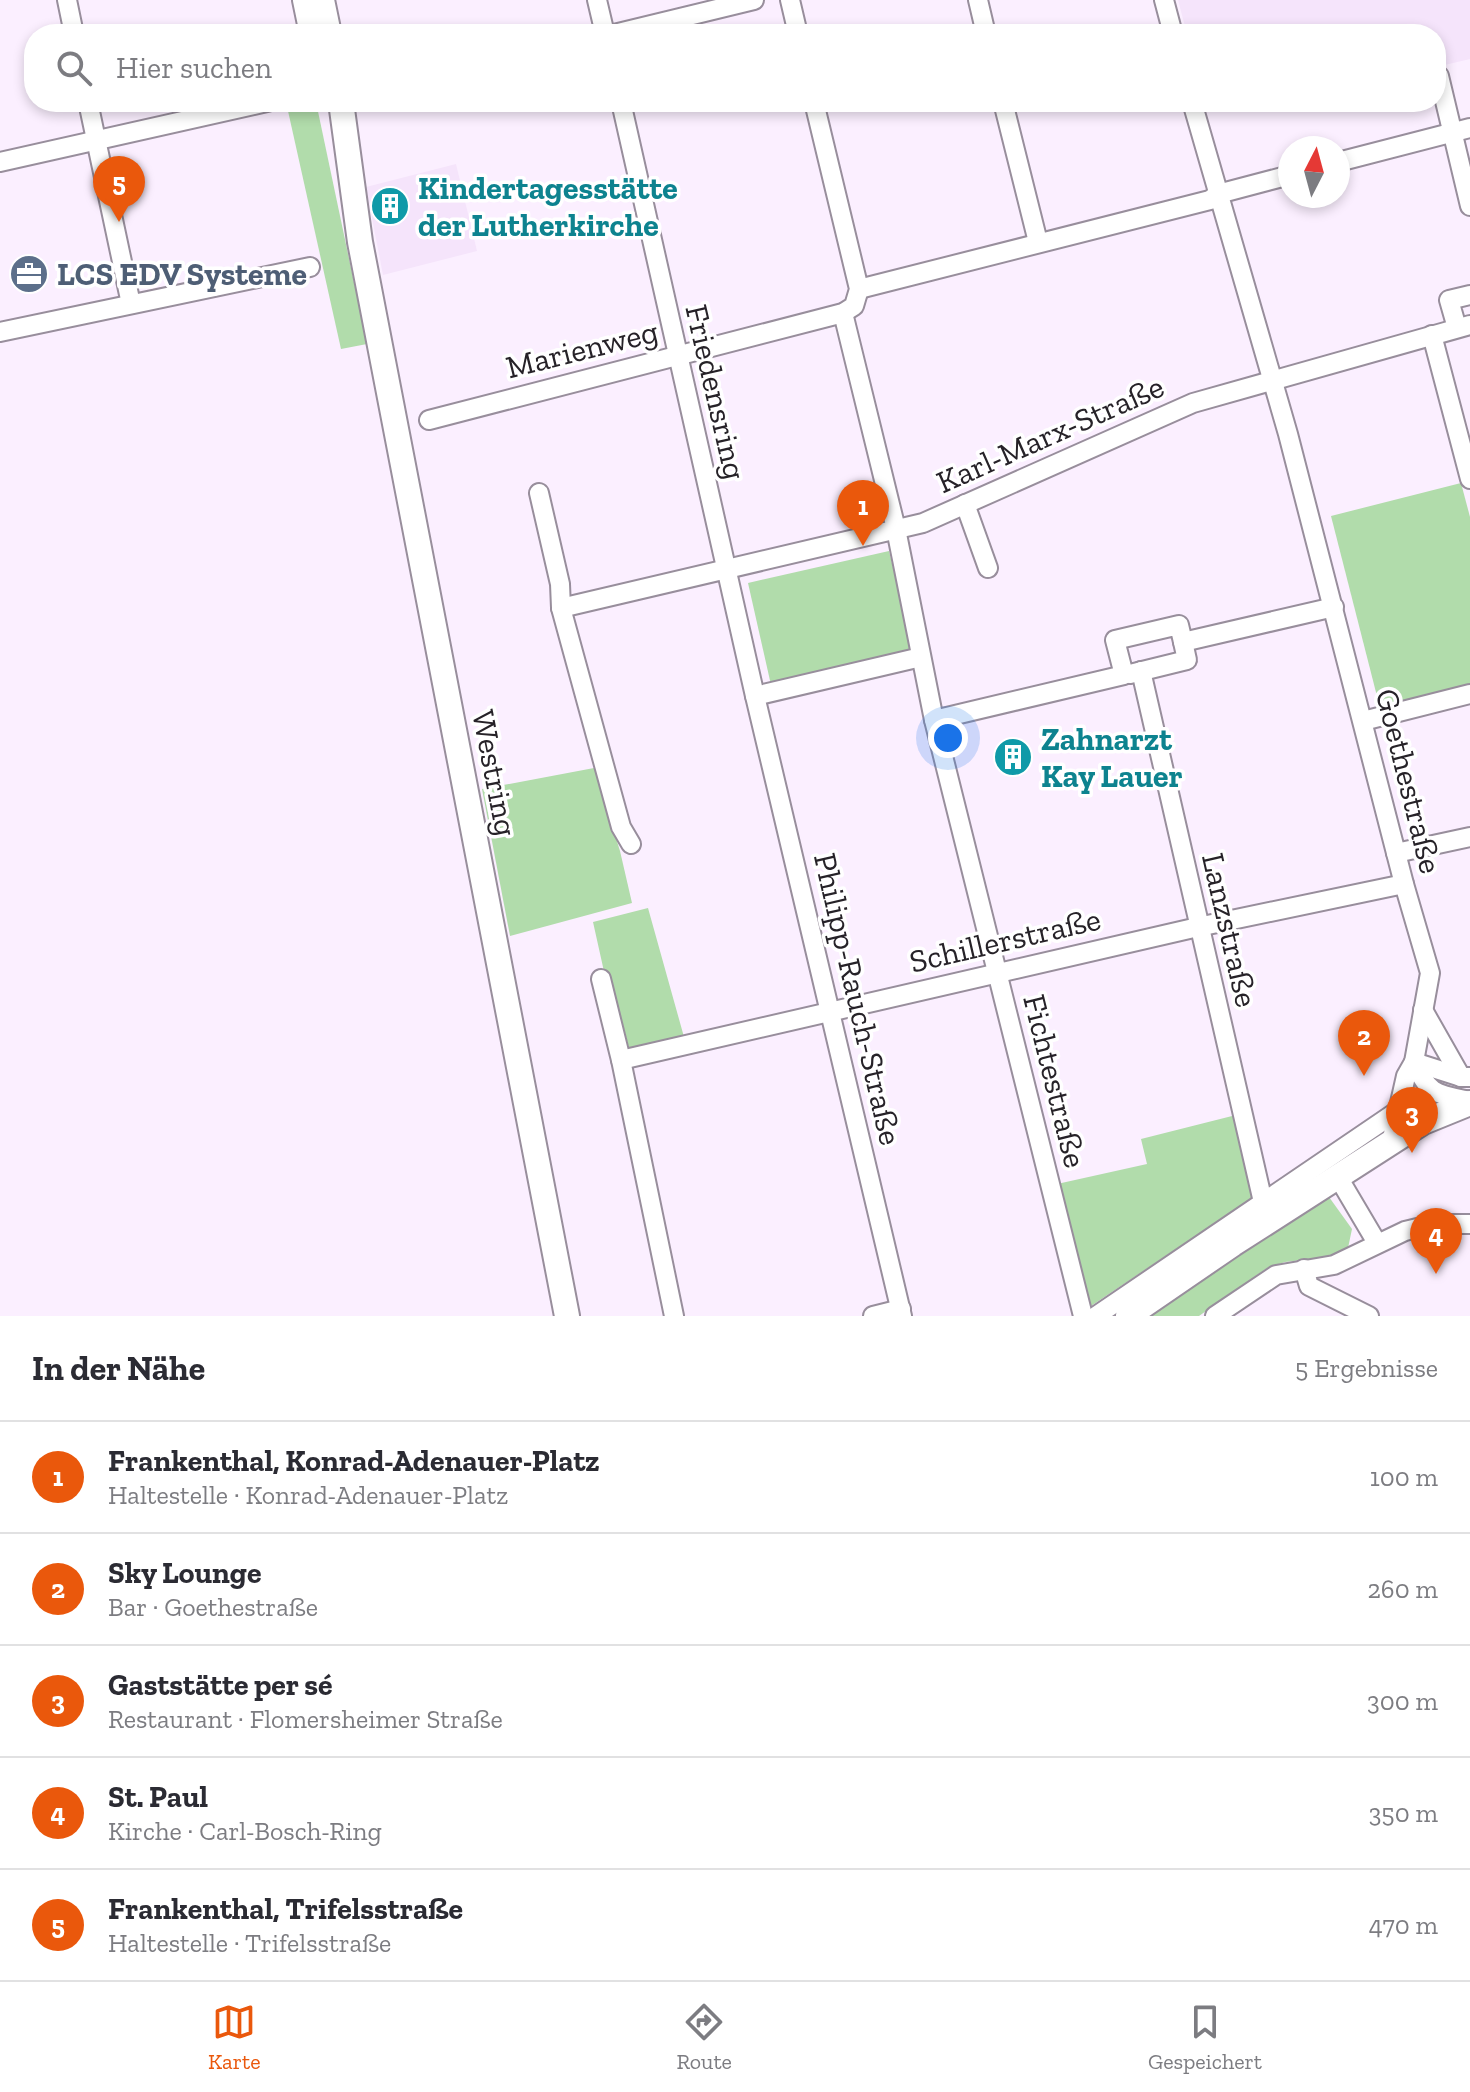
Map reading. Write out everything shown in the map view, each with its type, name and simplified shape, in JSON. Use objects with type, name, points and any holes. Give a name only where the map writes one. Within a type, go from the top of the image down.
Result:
[{"type":"main road","points":[[305,0],[310,24]]},
{"type":"main road","points":[[322,0],[327,24]]},
{"type":"main road","name":"Westring","points":[[328,112],[360,242],[567,1316]]},
{"type":"main road","name":"Westring","points":[[342,112],[360,242]]},
{"type":"main road","points":[[1128,1316],[1233,1244],[1391,1143],[1431,1118],[1470,1102]]},
{"type":"street","points":[[67,0],[72,24]]},
{"type":"street","points":[[597,0],[603,24]]},
{"type":"street","points":[[655,24],[754,0]]},
{"type":"street","points":[[790,0],[796,24]]},
{"type":"street","points":[[978,0],[984,24]]},
{"type":"street","points":[[1164,0],[1170,24]]},
{"type":"street","points":[[1446,93],[1461,130],[1470,206]]},
{"type":"street","points":[[90,112],[131,304]]},
{"type":"street","points":[[0,162],[223,112]]},
{"type":"street","name":"Friedensring","points":[[623,112],[755,696]]},
{"type":"street","points":[[816,112],[859,289],[854,306],[843,313]]},
{"type":"street","points":[[1006,112],[1038,242]]},
{"type":"street","name":"Goethestraße","points":[[1195,112],[1288,434],[1404,884],[1430,973],[1414,1062],[1406,1076],[1391,1143]]},
{"type":"street","points":[[1350,159],[1461,130]]},
{"type":"street","points":[[859,289],[1210,200],[1218,194],[1278,178]]},
{"type":"street","points":[[0,332],[310,267]]},
{"type":"street","points":[[1464,326],[1449,300],[1470,295]]},
{"type":"street","name":"Marienweg","points":[[429,420],[843,313]]},
{"type":"street","name":"Fichtestraße","points":[[843,313],[896,529],[934,720],[1083,1316]]},
{"type":"street","name":"Karl-Marx-Straße","points":[[561,608],[923,523],[1193,403],[1464,326]]},
{"type":"street","points":[[1432,335],[1470,479]]},
{"type":"street","points":[[539,493],[560,584],[561,608],[621,827],[631,844]]},
{"type":"street","points":[[965,504],[988,568]]},
{"type":"street","points":[[934,720],[1187,660],[1183,642],[1334,607]]},
{"type":"street","name":"Lanzstraße","points":[[1183,642],[1179,625],[1115,640],[1132,673],[1198,927],[1263,1202]]},
{"type":"street","points":[[755,696],[921,657]]},
{"type":"street","points":[[1363,721],[1470,694]]},
{"type":"street","name":"Philipp-Rauch-Straße","points":[[755,696],[901,1313]]},
{"type":"street","points":[[1396,853],[1470,837]]},
{"type":"street","name":"Schillerstraße","points":[[621,1060],[1198,927],[1404,884]]},
{"type":"street","points":[[601,979],[674,1316]]},
{"type":"street","points":[[1423,1010],[1466,1077]]},
{"type":"street","points":[[1414,1062],[1466,1077]]},
{"type":"street","points":[[1414,1062],[1429,1089],[1470,1102]]},
{"type":"street","points":[[1096,1316],[1399,1110]]},
{"type":"street","points":[[1338,1177],[1377,1243]]},
{"type":"street","points":[[1215,1316],[1276,1275],[1334,1265],[1405,1231],[1434,1224],[1470,1224]]},
{"type":"street","points":[[1304,1269],[1309,1286],[1369,1316]]},
{"type":"street","points":[[873,1316],[901,1313]]},
{"type":"shaded area","points":[[1178,0],[1470,0],[1470,59],[1446,65],[1446,24],[1184,24]]},
{"type":"shaded area","points":[[456,164],[477,251],[383,275],[366,187]]},
{"type":"green space","points":[[288,112],[318,112],[367,344],[341,349]]},
{"type":"green space","points":[[1461,483],[1470,517],[1470,685],[1380,708],[1331,516]]},
{"type":"green space","points":[[889,551],[913,651],[771,685],[748,583]]},
{"type":"green space","points":[[594,768],[620,851],[632,903],[510,936],[482,789]]},
{"type":"green space","points":[[648,908],[684,1037],[629,1048],[612,983],[605,976],[593,922]]},
{"type":"green space","points":[[1236,1115],[1255,1196],[1091,1306],[1083,1291],[1057,1184],[1147,1164],[1141,1139]]},
{"type":"green space","points":[[1329,1197],[1352,1229],[1348,1248],[1334,1256],[1285,1262],[1267,1268],[1199,1316],[1144,1316]]},
{"type":"place","name":"Kindertagesstätte der Lutherkirche","points":[[390,206]]},
{"type":"place","name":"Frankenthal, Trifelsstraße","points":[[119,222]]},
{"type":"place","name":"LCS EDV Systeme","points":[[29,274]]},
{"type":"place","name":"Frankenthal, Konrad-Adenauer-Platz","points":[[863,546]]},
{"type":"place","name":"Zahnarzt Kay Lauer","points":[[1013,757]]},
{"type":"place","name":"Sky Lounge","points":[[1364,1076]]},
{"type":"place","name":"Gaststätte per sé","points":[[1412,1153]]},
{"type":"place","name":"St. Paul","points":[[1436,1274]]}]
